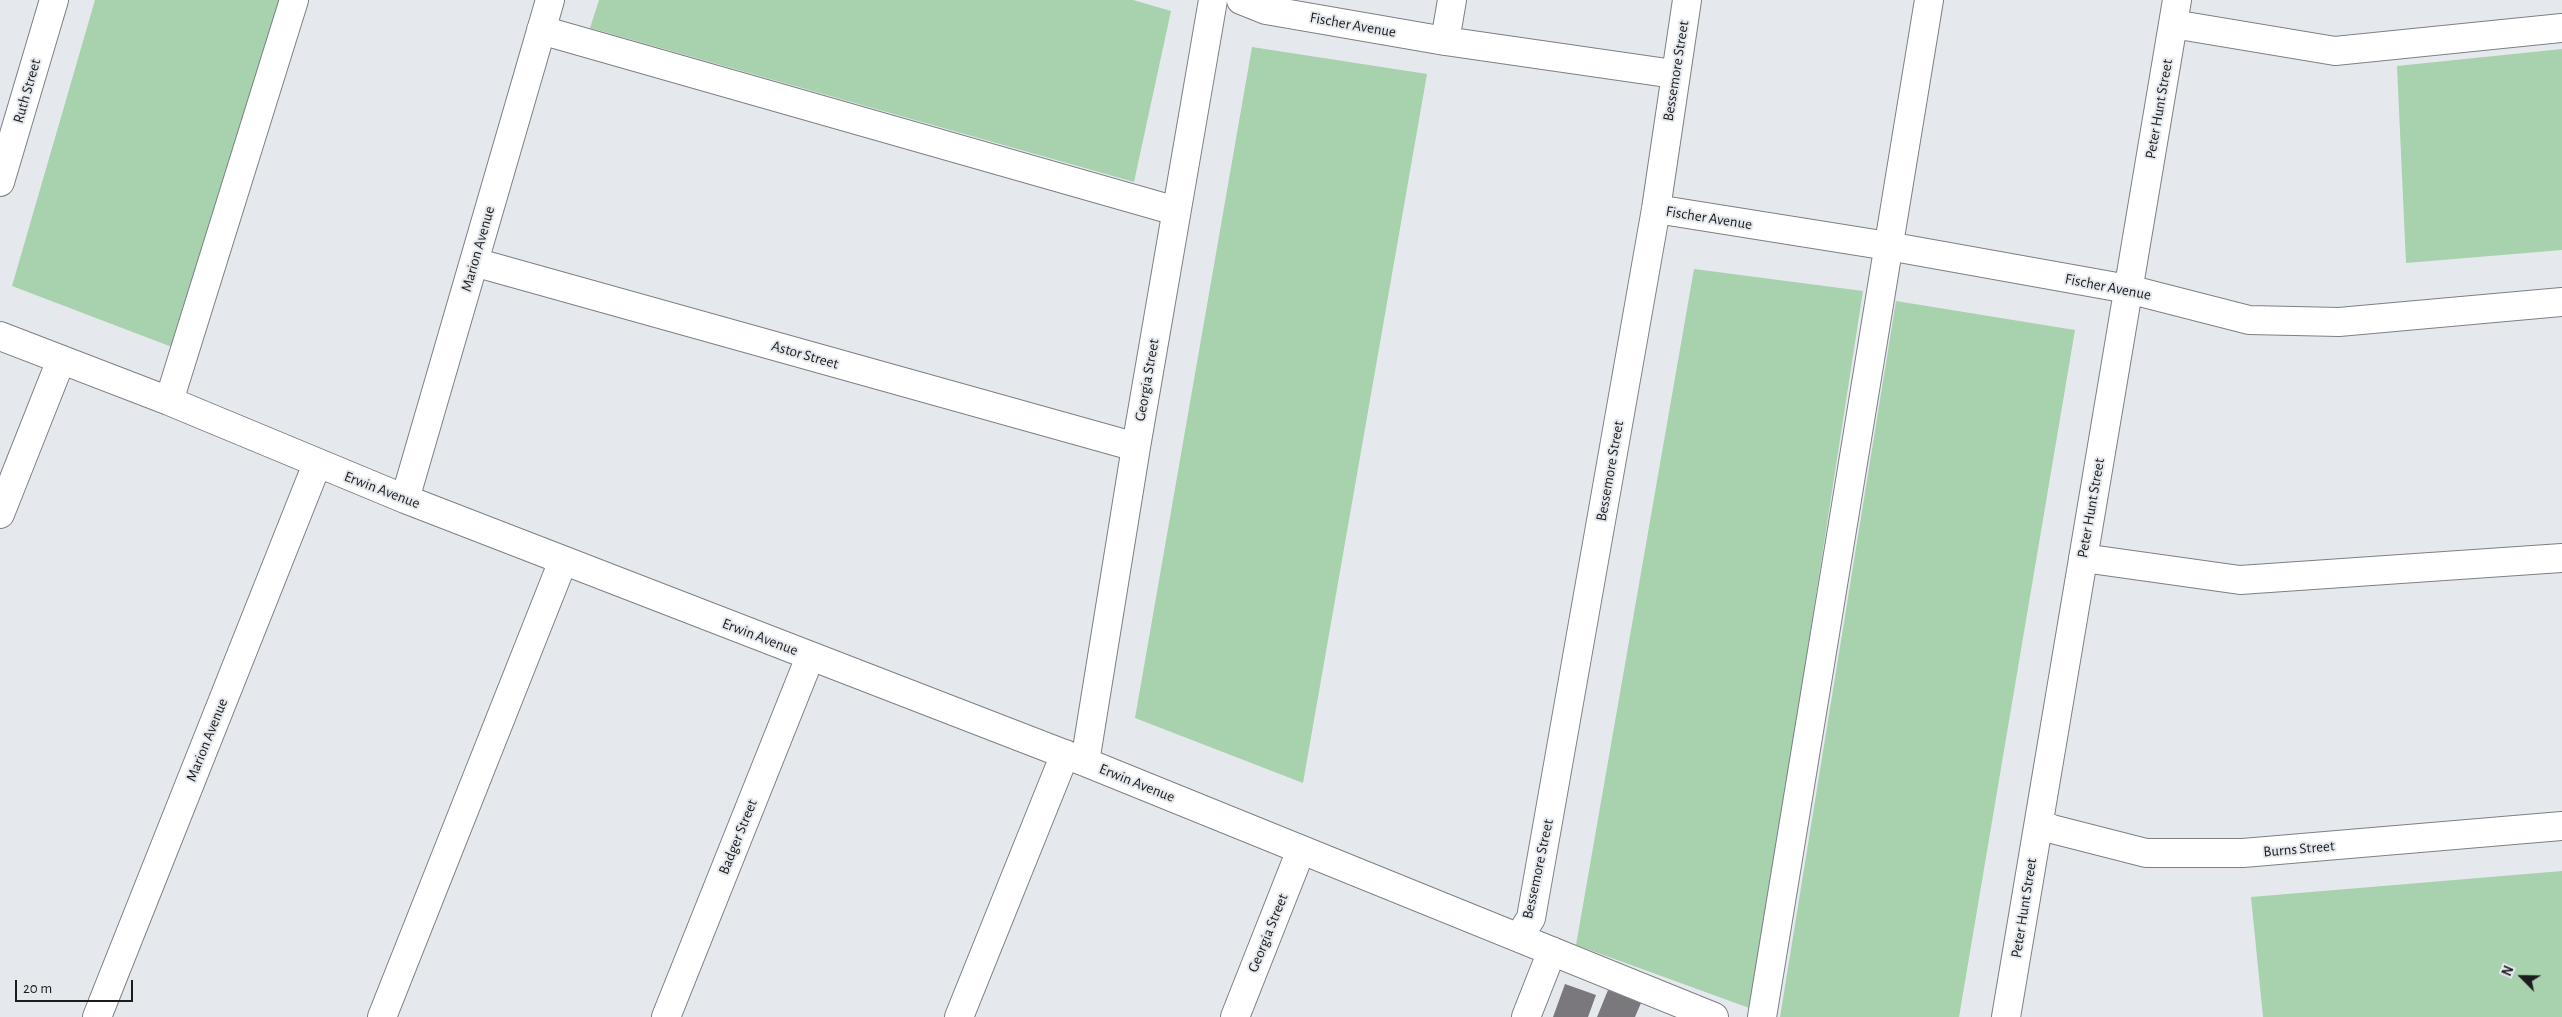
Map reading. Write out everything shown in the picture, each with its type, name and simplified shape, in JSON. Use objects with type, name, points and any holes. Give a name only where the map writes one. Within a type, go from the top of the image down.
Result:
[{"type":"street","name":"Ruth Street","points":[[0,182],[54,0]]},
{"type":"street","points":[[169,401],[294,0]]},
{"type":"street","name":"Marion Avenue","points":[[405,499],[550,0]]},
{"type":"street","name":"Georgia Street","points":[[959,1017],[1075,758],[1136,447],[1213,0]]},
{"type":"street","name":"Fischer Avenue","points":[[1241,0],[1266,10],[1445,41],[1674,74]]},
{"type":"street","points":[[1445,41],[1452,0]]},
{"type":"street","name":"Bessemore Street","points":[[1519,938],[1531,918],[1656,209],[1674,74],[1687,0]]},
{"type":"street","points":[[1762,1017],[1928,0]]},
{"type":"street","points":[[2175,12],[2335,51],[2562,28]]},
{"type":"street","name":"Peter Hunt Street","points":[[2006,1017],[2175,12]]},
{"type":"street","points":[[541,30],[1176,211]]},
{"type":"street","name":"Fischer Avenue","points":[[1656,209],[1888,246],[2128,289],[2249,320],[2339,322],[2562,302]]},
{"type":"street","name":"Astor Street","points":[[474,262],[1136,447]]},
{"type":"street","name":"Erwin Avenue","points":[[0,336],[169,401],[405,499],[1075,758],[1714,1017]]},
{"type":"street","points":[[0,514],[62,360]]},
{"type":"street","name":"Marion Avenue","points":[[97,1017],[317,464]]},
{"type":"street","points":[[2083,558],[2240,580],[2562,558]]},
{"type":"street","points":[[382,1017],[563,561]]},
{"type":"street","name":"Badger Street","points":[[666,1017],[810,657]]},
{"type":"street","name":"Burns Street","points":[[2038,823],[2052,829],[2146,853],[2243,853],[2562,826]]},
{"type":"street","name":"Georgia Street","points":[[1235,1017],[1302,850]]},
{"type":"street","points":[[1526,1017],[1552,951]]},
{"type":"green space","points":[[95,0],[281,0],[172,347],[12,286]]},
{"type":"green space","points":[[599,0],[1133,0],[1171,11],[1134,182],[590,28]]},
{"type":"green space","points":[[1252,47],[1427,74],[1303,783],[1135,718]]},
{"type":"green space","points":[[2562,49],[2562,250],[2406,263],[2397,66]]},
{"type":"green space","points":[[1694,269],[1863,291],[1752,1009],[1576,945]]},
{"type":"green space","points":[[1896,301],[2075,330],[1959,1017],[1780,1017]]},
{"type":"green space","points":[[2562,871],[2562,1017],[2263,1017],[2251,897]]},
{"type":"building","points":[[1565,984],[1596,995],[1588,1017],[1553,1017]]},
{"type":"building","points":[[1608,990],[1641,1003],[1635,1017],[1597,1017]]}]
